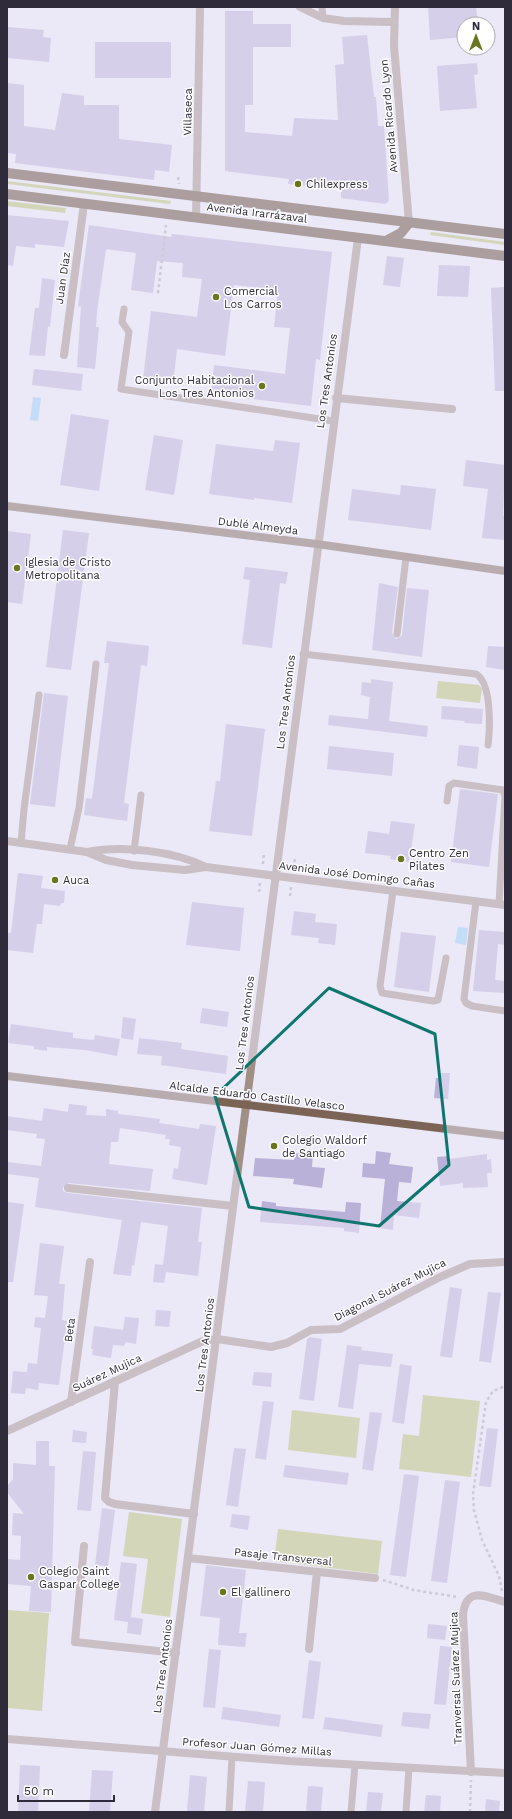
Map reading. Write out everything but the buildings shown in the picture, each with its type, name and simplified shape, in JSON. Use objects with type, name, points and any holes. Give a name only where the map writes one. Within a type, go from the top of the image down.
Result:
[{"type":"main road","name":"Avenida Irarrázaval","points":[[7,173],[409,224],[505,234]]},
{"type":"main road","name":"Avenida Irarrázaval","points":[[7,194],[505,256]]},
{"type":"main road","points":[[386,241],[401,233],[409,224]]},
{"type":"main road","name":"Dublé Almeyda","points":[[7,506],[317,544],[505,571]]},
{"type":"main road","name":"Alcalde Eduardo Castillo Velasco","points":[[7,1076],[505,1136]]},
{"type":"street","name":"Villaseca","points":[[196,218],[198,197],[200,7]]},
{"type":"street","points":[[300,7],[323,18],[344,21],[394,22]]},
{"type":"street","name":"Avenida Ricardo Lyon","points":[[395,7],[394,46],[409,224]]},
{"type":"street","name":"Juan Díaz","points":[[64,355],[84,204]]},
{"type":"street","name":"Los Tres Antonios","points":[[155,1812],[217,1339],[317,544],[358,238]]},
{"type":"street","points":[[336,398],[452,409]]},
{"type":"street","name":"Avenida José Domingo Cañas","points":[[7,841],[87,852],[118,849],[134,850],[178,856],[206,867],[502,905]]},
{"type":"street","name":"Avenida José Domingo Cañas","points":[[87,852],[106,860],[132,865],[185,870],[206,867]]},
{"type":"street","points":[[68,1188],[233,1206]]},
{"type":"street","name":"Beta","points":[[71,1402],[90,1262]]},
{"type":"street","name":"Diagonal Suárez Mujica","points":[[217,1339],[271,1347],[287,1343],[311,1330],[340,1329],[440,1277],[470,1264],[505,1262]]},
{"type":"street","name":"Suárez Mujica","points":[[7,1431],[194,1344],[217,1339]]},
{"type":"street","points":[[115,1381],[106,1498],[109,1502],[116,1504],[194,1514]]},
{"type":"street","points":[[84,1546],[75,1642],[176,1653]]},
{"type":"street","name":"Pasaje Transversal","points":[[188,1558],[374,1578]]},
{"type":"street","points":[[309,1649],[317,1572]]},
{"type":"street","name":"Tranversal Suárez Mujica","points":[[471,1772],[463,1615],[464,1603],[468,1599],[480,1595],[504,1598]]},
{"type":"street","name":"Profesor Juan Gómez Millas","points":[[7,1739],[232,1757],[505,1773]]},
{"type":"lane","points":[[322,7],[323,18]]},
{"type":"lane","points":[[124,309],[122,322],[130,332],[121,389],[333,421]]},
{"type":"lane","points":[[397,634],[406,557]]},
{"type":"lane","points":[[303,654],[476,674],[484,683],[489,712],[488,745]]},
{"type":"lane","points":[[70,850],[79,808],[96,664]]},
{"type":"lane","points":[[21,843],[39,695]]},
{"type":"lane","points":[[447,801],[449,786],[454,783],[502,790],[505,796],[502,905]]},
{"type":"lane","points":[[134,850],[141,795]]},
{"type":"lane","points":[[393,891],[380,986],[382,993],[433,1001],[438,1000],[446,958]]},
{"type":"lane","points":[[476,901],[464,999],[466,1003],[472,1006],[505,1011]]},
{"type":"lane","points":[[229,1812],[232,1757]]},
{"type":"lane","points":[[351,1812],[355,1765]]},
{"type":"lane","points":[[406,1812],[409,1768]]},
{"type":"path","points":[[158,293],[166,225]]},
{"type":"path","points":[[504,1598],[499,1576],[482,1540],[474,1510],[473,1494],[486,1402],[493,1391],[505,1386]]},
{"type":"path","points":[[374,1578],[414,1590],[468,1599]]},
{"type":"path","points":[[470,1812],[471,1772]]},
{"type":"highlighted area","points":[[329,988],[435,1034],[449,1165],[379,1226],[249,1207],[215,1096]]},
{"type":"green space","points":[[7,181],[171,201],[170,204],[7,184]]},
{"type":"green space","points":[[7,201],[66,208],[65,213],[7,206]]},
{"type":"green space","points":[[431,232],[505,242],[505,245],[430,235]]},
{"type":"green space","points":[[438,681],[479,685],[482,689],[480,703],[436,698]]},
{"type":"green space","points":[[423,1395],[480,1401],[471,1477],[399,1469],[403,1434],[419,1436]]},
{"type":"green space","points":[[292,1410],[360,1418],[356,1458],[288,1450]]},
{"type":"green space","points":[[129,1512],[182,1519],[170,1617],[141,1613],[148,1559],[123,1556]]},
{"type":"green space","points":[[278,1529],[382,1541],[378,1574],[274,1561]]},
{"type":"green space","points":[[7,1610],[49,1613],[42,1711],[7,1708]]},
{"type":"water","points":[[33,397],[41,398],[38,421],[30,420]]},
{"type":"water","points":[[458,927],[468,928],[466,945],[455,943]]},
{"type":"place","name":"Chilexpress","points":[[298,184]]},
{"type":"place","name":"Comercial Los Carros","points":[[216,297]]},
{"type":"place","name":"Conjunto Habitacional Los Tres Antonios","points":[[262,386]]},
{"type":"place","name":"Iglesia de Cristo Metropolitana","points":[[17,568]]},
{"type":"place","name":"Centro Zen Pilates","points":[[401,859]]},
{"type":"place","name":"Auca","points":[[55,880]]},
{"type":"place","name":"Colegio Waldorf de Santiago","points":[[274,1146]]},
{"type":"place","name":"Colegio Saint Gaspar College","points":[[31,1577]]},
{"type":"place","name":"El gallinero","points":[[223,1592]]}]
